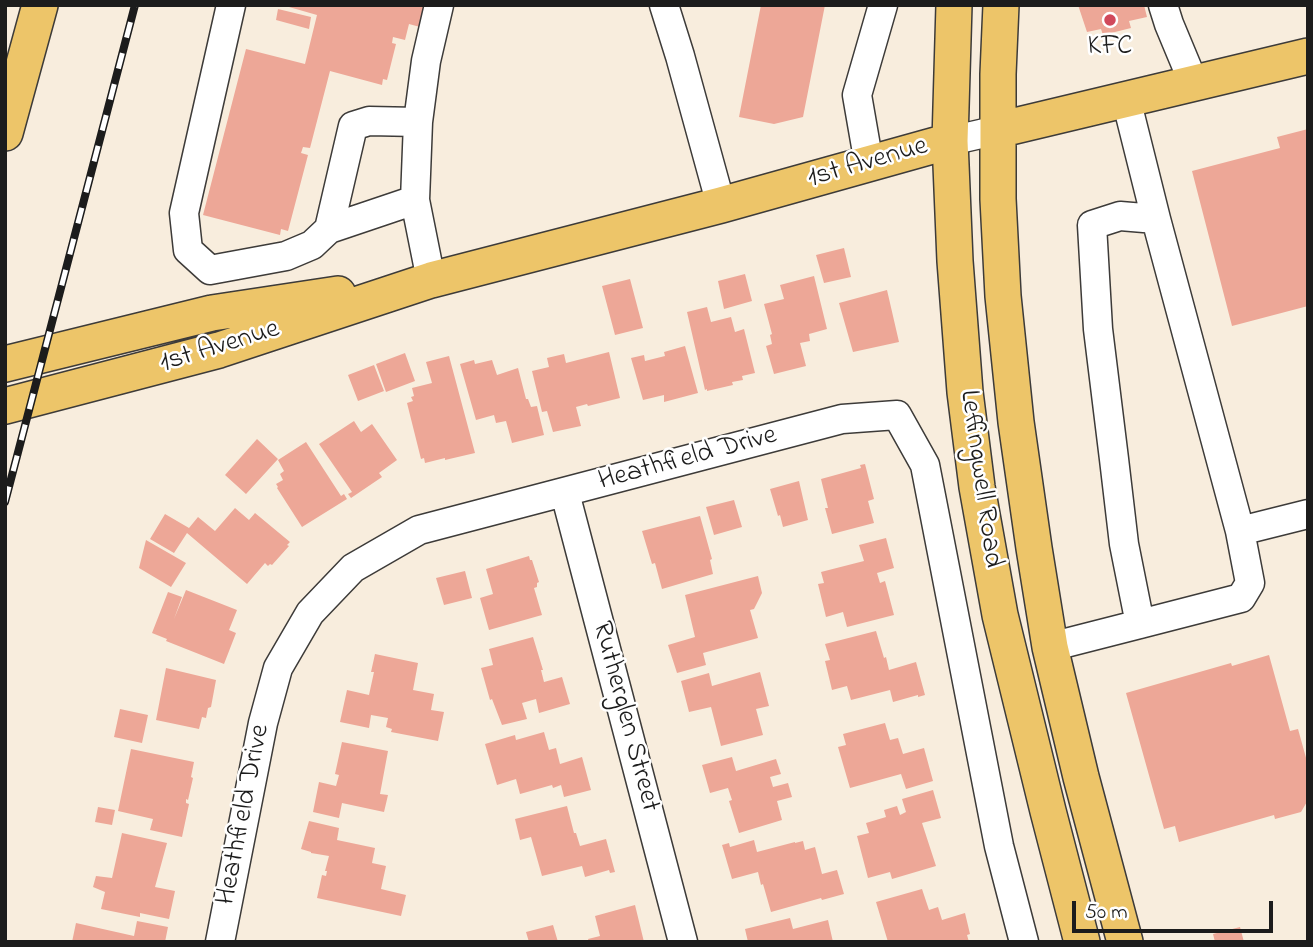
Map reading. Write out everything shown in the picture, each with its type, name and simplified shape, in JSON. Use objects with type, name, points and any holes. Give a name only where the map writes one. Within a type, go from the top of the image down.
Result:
[{"type":"main road","points":[[5,133],[40,5]]},
{"type":"main road","name":"Leffingwell Road","points":[[954,5],[950,141],[957,303],[977,487],[1003,625],[1083,942]]},
{"type":"main road","name":"Leffingwell Road","points":[[1001,5],[998,130],[1000,227],[1003,296],[1016,422],[1050,647],[1125,942]]},
{"type":"main road","name":"1st Avenue","points":[[998,130],[1308,56]]},
{"type":"main road","name":"1st Avenue","points":[[5,406],[219,350],[431,280],[721,205],[950,141]]},
{"type":"main road","name":"1st Avenue","points":[[5,364],[212,313],[431,280]]},
{"type":"main road","points":[[134,373],[149,354],[238,331],[233,310]]},
{"type":"street","points":[[231,5],[184,213],[188,250],[210,270],[286,256],[312,245],[329,229],[415,200]]},
{"type":"street","points":[[431,280],[415,200],[418,122],[426,61],[439,5]]},
{"type":"street","points":[[664,5],[721,205]]},
{"type":"street","points":[[869,164],[858,94],[883,5]]},
{"type":"street","points":[[1163,5],[1168,24],[1194,84]]},
{"type":"street","points":[[1050,647],[1241,598],[1250,583],[1240,531],[1126,99]]},
{"type":"street","points":[[329,229],[354,126],[369,121],[418,122]]},
{"type":"street","name":"1st Avenue","points":[[950,141],[998,130]]},
{"type":"street","points":[[1140,624],[1124,544],[1110,433],[1098,328],[1092,225],[1120,216],[1156,219]]},
{"type":"street","name":"1st Avenue","points":[[233,310],[234,265]]},
{"type":"street","name":"Heathfield Drive","points":[[220,942],[266,712],[278,668],[310,612],[353,569],[419,530],[842,419],[897,415],[925,465],[999,846],[1024,942]]},
{"type":"street","name":"Rutherglen Street","points":[[565,493],[683,942]]},
{"type":"street","points":[[1240,531],[1308,514]]},
{"type":"building","points":[[282,5],[426,5],[420,27],[409,24],[405,40],[393,37],[392,43],[396,44],[387,80],[383,79],[382,85],[330,71],[310,148],[303,147],[301,153],[308,155],[288,231],[281,229],[280,235],[203,215],[246,49],[305,64],[317,15]]},
{"type":"building","points":[[761,5],[825,5],[803,117],[774,124],[739,117]]},
{"type":"building","name":"KFC","points":[[1078,5],[1144,5],[1147,17],[1129,21],[1131,28],[1103,35],[1101,29],[1087,32]]},
{"type":"building","points":[[278,9],[311,17],[309,29],[276,20]]},
{"type":"building","points":[[1308,129],[1308,306],[1232,326],[1192,171],[1280,148],[1277,137]]},
{"type":"building","points":[[844,248],[851,277],[824,283],[816,255]]},
{"type":"building","points":[[745,274],[752,301],[724,309],[718,281]]},
{"type":"building","points":[[814,276],[827,329],[809,334],[810,341],[800,343],[806,366],[774,374],[766,346],[772,344],[772,334],[764,304],[784,299],[780,285]]},
{"type":"building","points":[[630,279],[643,328],[615,335],[602,286]]},
{"type":"building","points":[[887,290],[899,342],[853,352],[839,303]]},
{"type":"building","points":[[707,307],[711,322],[731,317],[735,332],[744,329],[755,373],[742,376],[743,380],[732,382],[733,385],[707,391],[687,312]]},
{"type":"building","points":[[685,346],[698,393],[664,402],[664,395],[643,400],[631,358],[644,355],[645,361],[665,356],[664,352]]},
{"type":"building","points":[[609,352],[620,398],[576,407],[581,426],[553,432],[547,411],[542,412],[532,371],[549,367],[547,358],[564,354],[566,363]]},
{"type":"building","points":[[405,353],[415,381],[386,392],[376,364]]},
{"type":"building","points":[[449,356],[475,453],[425,463],[424,458],[421,459],[407,403],[413,401],[412,388],[432,383],[426,362]]},
{"type":"building","points":[[474,360],[475,364],[492,360],[497,375],[518,368],[526,399],[531,407],[537,406],[544,435],[512,443],[506,421],[496,423],[494,415],[476,420],[460,364]]},
{"type":"building","points":[[374,365],[384,391],[358,401],[348,375]]},
{"type":"building","points":[[354,421],[361,432],[372,424],[397,460],[379,473],[382,477],[351,498],[348,494],[352,492],[319,444]]},
{"type":"building","points":[[257,439],[278,459],[246,494],[225,475]]},
{"type":"building","points":[[306,442],[341,496],[344,494],[347,499],[302,527],[276,484],[283,480],[280,474],[284,471],[278,460]]},
{"type":"building","points":[[865,464],[874,499],[868,501],[874,523],[832,534],[821,479],[861,468],[860,465]]},
{"type":"building","points":[[799,481],[808,520],[783,527],[770,489]]},
{"type":"building","points":[[734,500],[742,527],[714,535],[706,507]]},
{"type":"building","points":[[235,508],[249,520],[255,513],[290,542],[272,565],[265,563],[247,584],[187,533],[174,553],[150,539],[165,514],[189,528],[198,517],[215,531]]},
{"type":"building","points":[[700,516],[712,559],[713,574],[662,589],[642,531]]},
{"type":"building","points":[[886,538],[894,568],[877,573],[880,583],[885,581],[894,615],[847,627],[843,612],[826,617],[818,584],[824,583],[821,572],[864,561],[859,545]]},
{"type":"building","points":[[146,540],[186,563],[171,587],[139,568]]},
{"type":"building","points":[[529,556],[539,582],[534,588],[542,615],[489,630],[480,598],[493,594],[486,569]]},
{"type":"building","points":[[465,571],[472,598],[444,605],[436,578]]},
{"type":"building","points":[[758,576],[762,593],[754,609],[750,610],[758,638],[703,653],[706,665],[677,673],[668,645],[695,637],[685,595]]},
{"type":"building","points":[[186,590],[237,610],[229,630],[236,633],[224,664],[152,633],[168,592],[182,597],[174,619]]},
{"type":"building","points":[[876,631],[889,670],[916,662],[925,695],[893,702],[890,690],[851,700],[847,686],[832,690],[825,661],[830,660],[825,644]]},
{"type":"building","points":[[533,637],[544,682],[562,677],[570,704],[539,713],[536,699],[522,703],[527,719],[502,725],[492,699],[490,700],[481,668],[493,665],[489,649]]},
{"type":"building","points":[[375,654],[418,663],[413,690],[434,694],[431,710],[444,712],[438,741],[391,732],[392,729],[386,727],[388,718],[371,715],[369,728],[340,722],[347,690],[369,695]]},
{"type":"building","points":[[1269,655],[1290,731],[1298,729],[1308,765],[1308,800],[1301,812],[1275,819],[1274,815],[1179,842],[1175,826],[1164,829],[1126,693]]},
{"type":"building","points":[[166,668],[216,680],[211,707],[208,708],[206,718],[202,717],[199,729],[156,720]]},
{"type":"building","points":[[760,672],[769,706],[756,709],[763,735],[721,746],[711,707],[689,712],[681,681],[709,673],[712,686]]},
{"type":"building","points":[[120,709],[148,715],[142,743],[114,737]]},
{"type":"building","points":[[885,723],[890,740],[898,738],[903,754],[924,748],[933,781],[906,789],[901,774],[850,788],[838,747],[846,745],[843,734]]},
{"type":"building","points":[[544,732],[549,750],[556,748],[560,764],[582,757],[591,790],[564,797],[561,785],[520,794],[516,779],[497,785],[485,744],[515,735],[516,740]]},
{"type":"building","points":[[342,742],[388,751],[380,794],[388,795],[384,812],[342,803],[339,818],[313,812],[319,782],[336,786],[339,775],[335,774]]},
{"type":"building","points":[[131,749],[194,762],[182,837],[150,830],[153,819],[118,811]]},
{"type":"building","points":[[732,757],[736,771],[776,759],[781,774],[770,777],[773,787],[788,783],[792,797],[777,801],[782,820],[739,833],[729,801],[732,800],[728,788],[710,793],[702,765]]},
{"type":"building","points":[[933,790],[941,818],[922,823],[936,866],[892,879],[890,872],[868,878],[857,836],[869,833],[866,823],[886,817],[884,810],[897,806],[900,815],[906,812],[902,799]]},
{"type":"building","points":[[567,806],[580,846],[606,839],[615,872],[610,873],[609,870],[585,877],[582,866],[542,876],[531,837],[520,840],[515,819]]},
{"type":"building","points":[[98,807],[115,810],[112,825],[95,822]]},
{"type":"building","points":[[309,821],[339,828],[337,840],[375,848],[372,863],[386,866],[381,889],[406,895],[401,916],[317,898],[322,875],[326,876],[329,856],[301,849]]},
{"type":"building","points":[[122,833],[167,843],[155,887],[175,891],[169,919],[140,913],[140,917],[101,909],[105,892],[93,887],[96,876],[112,878]]},
{"type":"building","points":[[754,840],[757,852],[803,841],[805,850],[815,847],[822,874],[837,870],[844,894],[771,912],[758,872],[732,879],[722,845],[729,843],[730,847]]},
{"type":"building","points":[[922,889],[929,910],[938,907],[942,920],[965,913],[969,942],[888,942],[876,902]]},
{"type":"building","points":[[635,905],[644,942],[589,942],[588,939],[600,936],[595,916]]},
{"type":"building","points":[[790,918],[793,929],[828,920],[833,942],[748,942],[745,929]]},
{"type":"building","points":[[137,921],[168,927],[165,942],[72,942],[76,923],[134,936]]},
{"type":"building","points":[[553,925],[558,942],[529,942],[526,932]]},
{"type":"building","points":[[1240,927],[1244,942],[1215,942],[1213,934]]},
{"type":"railway","points":[[5,502],[135,5]]},
{"type":"place","name":"KFC","points":[[1110,20]]}]
